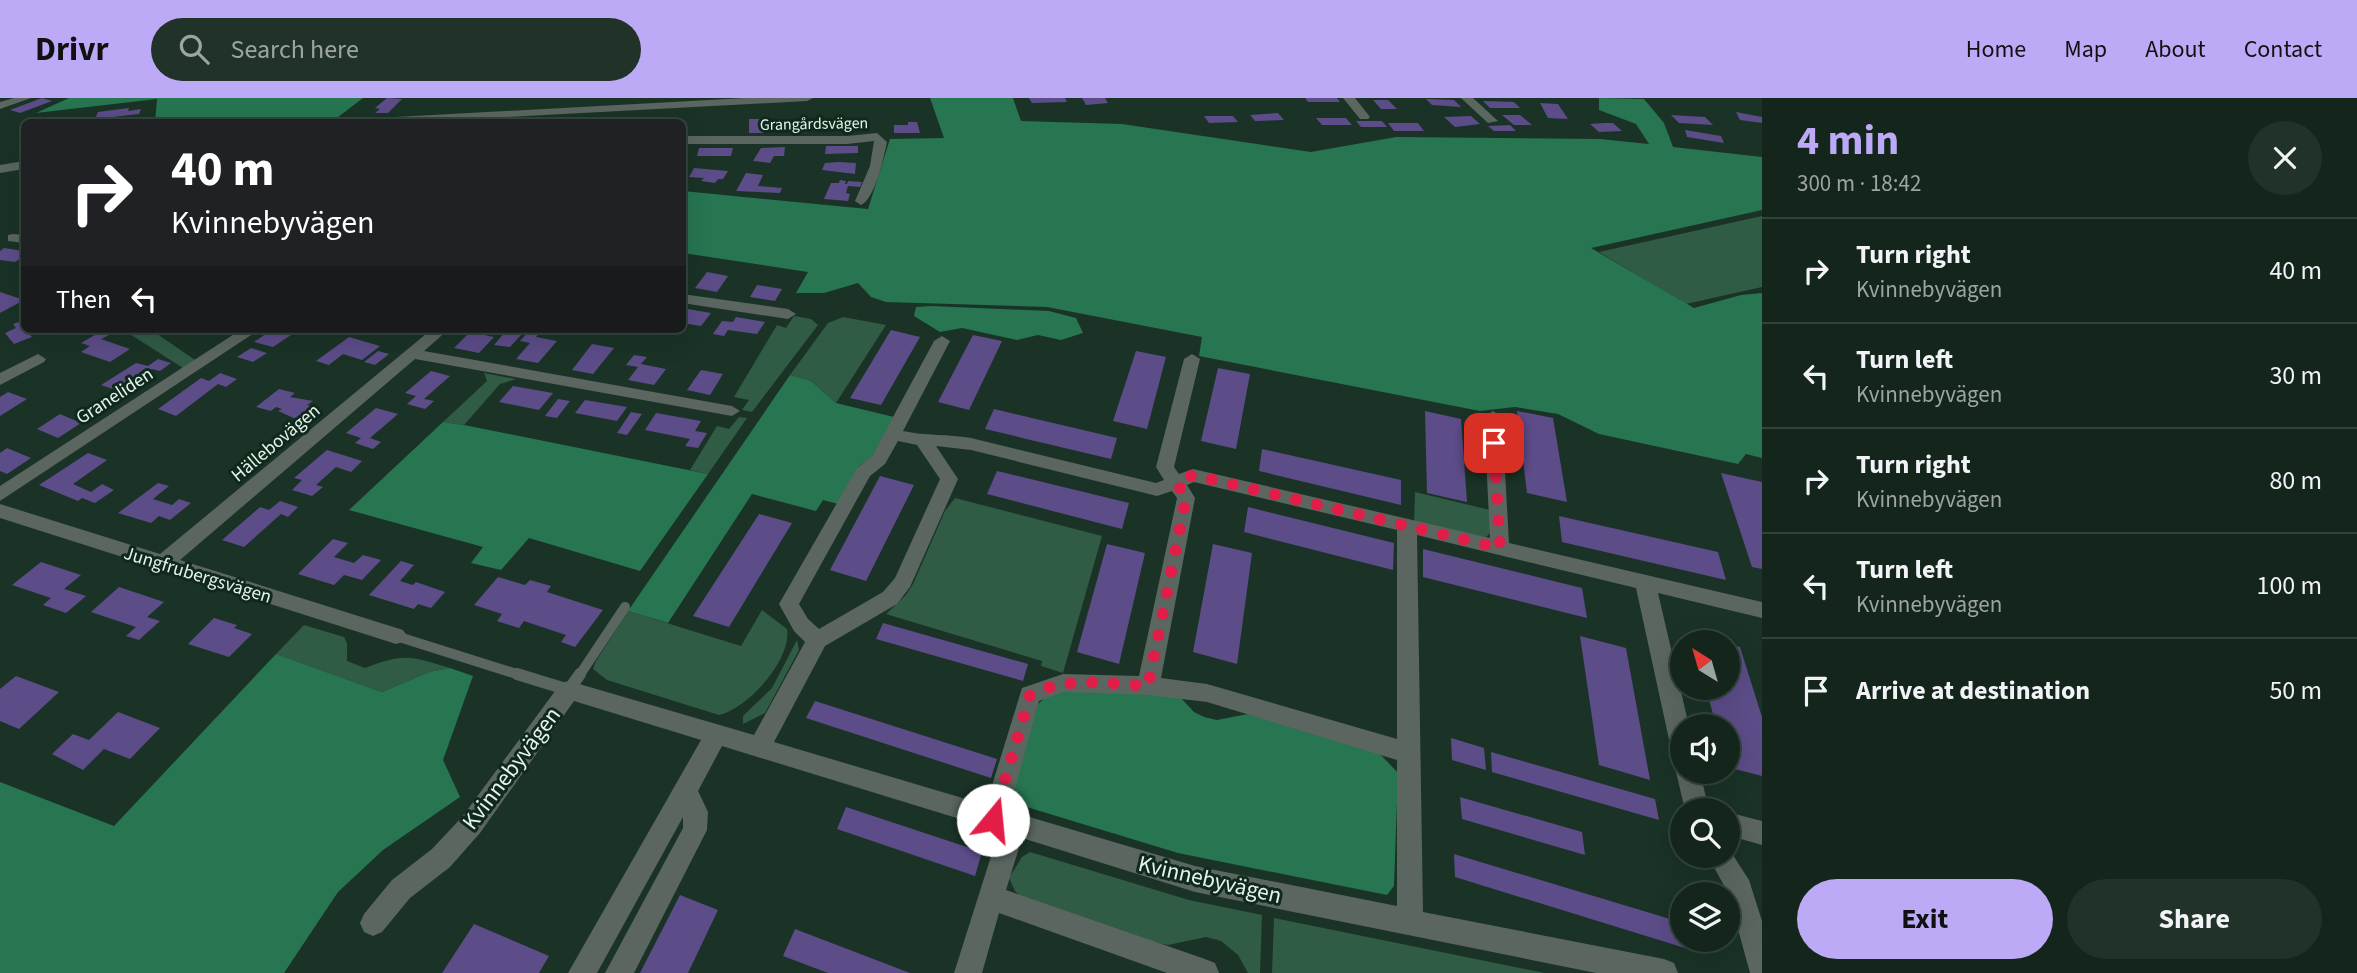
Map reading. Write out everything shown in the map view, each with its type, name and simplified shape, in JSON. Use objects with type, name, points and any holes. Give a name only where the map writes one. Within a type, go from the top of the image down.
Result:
[{"type":"street","points":[[0,106],[24,98]]},
{"type":"street","points":[[413,119],[807,98]]},
{"type":"street","points":[[1349,98],[1364,117]]},
{"type":"street","points":[[1467,98],[1492,121]]},
{"type":"street","points":[[620,119],[630,107]]},
{"type":"street","name":"Grangårdsvägen","points":[[686,140],[877,137],[881,142],[876,166],[861,201]]},
{"type":"street","points":[[0,169],[21,166]]},
{"type":"street","points":[[686,299],[788,314]]},
{"type":"street","name":"Graneliden","points":[[0,495],[246,333]]},
{"type":"street","name":"Hällebovägen","points":[[163,563],[438,333]]},
{"type":"street","points":[[817,640],[792,614],[789,604],[863,472],[879,460],[942,341]]},
{"type":"street","points":[[414,354],[732,411]]},
{"type":"street","points":[[0,380],[37,359]]},
{"type":"street","points":[[1148,686],[1186,498],[1165,467],[1192,359]]},
{"type":"street","points":[[1493,417],[1500,548]]},
{"type":"street","points":[[893,434],[923,441],[950,440],[971,444],[1157,490],[1193,475],[1762,610]]},
{"type":"street","points":[[759,748],[817,640],[890,598],[903,582],[949,479],[923,441]]},
{"type":"street","name":"Jungfrubergsvägen","points":[[0,511],[396,636]]},
{"type":"street","points":[[1407,527],[1410,921]]},
{"type":"street","points":[[1645,582],[1675,714]]},
{"type":"street","points":[[968,973],[990,897],[1030,695],[1046,687],[1063,682],[1148,686],[1207,693],[1408,753]]},
{"type":"street","name":"Kvinnebyvägen","points":[[373,923],[401,889],[442,858],[471,825],[569,690],[1195,879],[1664,973]]},
{"type":"street","points":[[582,973],[716,736]]},
{"type":"street","points":[[619,973],[695,830],[696,812],[685,790]]},
{"type":"street","points":[[1740,827],[1762,833]]},
{"type":"street","points":[[1728,868],[1740,889],[1762,969]]},
{"type":"street","points":[[990,897],[1205,973]]},
{"type":"lane","points":[[396,636],[569,690],[625,607]]},
{"type":"green space","points":[[69,98],[363,98],[336,119],[155,119],[157,99],[36,113]]},
{"type":"green space","points":[[930,98],[1013,98],[1021,121],[1122,124],[1311,152],[1396,137],[1600,139],[1649,144],[1636,124],[1599,110],[1599,98],[1644,99],[1664,123],[1673,147],[1762,157],[1762,210],[1591,248],[1694,308],[1741,295],[1762,293],[1762,458],[1746,454],[1738,464],[1599,434],[1558,414],[1515,407],[1480,411],[1199,356],[1202,337],[1047,307],[886,302],[871,297],[858,283],[824,293],[796,293],[808,272],[686,253],[686,191],[868,209],[890,139],[944,138]]},
{"type":"green space","points":[[1762,216],[1762,287],[1686,304],[1599,252]]},
{"type":"green space","points":[[916,307],[1049,311],[1076,318],[1083,333],[1061,340],[1038,335],[1017,340],[962,328],[940,332],[914,316]]},
{"type":"green space","points":[[794,316],[811,319],[818,325],[752,412],[742,410],[749,400],[734,397],[777,325],[786,328]]},
{"type":"green space","points":[[843,317],[886,325],[836,403],[811,381],[790,375],[828,323]]},
{"type":"green space","points":[[128,333],[156,333],[195,360],[183,368]]},
{"type":"green space","points":[[484,373],[516,379],[500,384],[464,425],[443,422],[487,381]]},
{"type":"green space","points":[[790,375],[811,381],[836,403],[894,417],[871,458],[859,466],[838,504],[823,500],[816,511],[752,494],[668,623],[628,611]]},
{"type":"green space","points":[[739,417],[747,418],[708,474],[690,470],[717,426],[729,429]]},
{"type":"green space","points":[[443,422],[708,474],[640,571],[529,538],[501,570],[471,563],[483,547],[349,510]]},
{"type":"green space","points":[[1415,492],[1490,510],[1490,533],[1486,537],[1414,523]]},
{"type":"green space","points":[[955,498],[1102,536],[1063,673],[1041,666],[1042,661],[886,614],[906,595],[913,584],[945,511]]},
{"type":"green space","points":[[762,610],[787,629],[787,641],[782,655],[754,693],[730,711],[719,715],[607,680],[593,669],[628,611],[741,646]]},
{"type":"green space","points":[[304,625],[344,637],[347,643],[347,661],[365,668],[390,660],[408,658],[450,668],[429,672],[382,692],[276,654]]},
{"type":"green space","points":[[797,640],[799,650],[765,713],[743,724],[743,716],[772,688]]},
{"type":"green space","points":[[276,654],[382,692],[429,672],[450,668],[473,676],[443,760],[460,797],[383,850],[338,892],[284,973],[0,973],[0,782],[114,826]]},
{"type":"green space","points":[[1075,689],[1181,698],[1194,712],[1204,717],[1217,720],[1248,714],[1381,755],[1398,773],[1394,886],[1387,895],[1178,853],[1007,801],[1037,705],[1048,695]]},
{"type":"green space","points":[[1030,852],[1189,900],[1262,915],[1260,973],[1248,973],[1238,955],[1221,941],[1206,937],[1168,945],[1153,942],[1023,898],[1015,891],[1009,878],[1022,857]]},
{"type":"green space","points":[[1274,918],[1545,973],[1272,973]]},
{"type":"building","points":[[42,98],[52,101],[20,113],[10,110]]},
{"type":"building","points":[[387,98],[402,99],[388,113],[375,113],[380,109],[375,108]]},
{"type":"building","points":[[1029,98],[1065,98],[1067,102],[1032,103]]},
{"type":"building","points":[[1082,98],[1105,98],[1108,103],[1086,105]]},
{"type":"building","points":[[1305,98],[1337,98],[1340,102],[1308,102]]},
{"type":"building","points":[[1426,99],[1454,100],[1461,107],[1432,105]]},
{"type":"building","points":[[1373,100],[1388,100],[1397,109],[1381,109]]},
{"type":"building","points":[[1483,101],[1514,102],[1520,108],[1490,108]]},
{"type":"building","points":[[1540,103],[1558,104],[1568,119],[1548,118]]},
{"type":"building","points":[[129,108],[128,111],[141,109],[139,114],[95,119],[98,112]]},
{"type":"building","points":[[1736,112],[1762,117],[1762,123],[1740,120]]},
{"type":"building","points":[[1278,113],[1284,120],[1255,121],[1250,115]]},
{"type":"building","points":[[1502,115],[1520,115],[1532,125],[1514,125]]},
{"type":"building","points":[[1671,115],[1705,117],[1713,125],[1679,123]]},
{"type":"building","points":[[1204,116],[1233,116],[1238,122],[1209,123]]},
{"type":"building","points":[[1471,116],[1480,124],[1455,127],[1444,117]]},
{"type":"building","points":[[1316,118],[1346,118],[1352,125],[1322,125]]},
{"type":"building","points":[[749,119],[781,119],[780,127],[766,127],[765,133],[749,133]]},
{"type":"building","points":[[799,120],[847,121],[847,129],[810,129],[810,132],[797,133]]},
{"type":"building","points":[[1356,121],[1382,121],[1387,127],[1361,127]]},
{"type":"building","points":[[908,122],[917,122],[920,133],[894,133],[894,125],[908,125]]},
{"type":"building","points":[[1388,123],[1418,123],[1424,131],[1394,131]]},
{"type":"building","points":[[1613,123],[1622,131],[1599,132],[1590,124]]},
{"type":"building","points":[[1510,125],[1516,131],[1494,131],[1488,126]]},
{"type":"building","points":[[1685,130],[1721,136],[1724,143],[1687,137]]},
{"type":"building","points":[[826,146],[858,146],[858,153],[825,154]]},
{"type":"building","points":[[785,147],[784,156],[774,156],[770,163],[753,161],[761,148]]},
{"type":"building","points":[[699,148],[733,148],[731,156],[697,156]]},
{"type":"building","points":[[825,163],[856,163],[855,174],[822,170]]},
{"type":"building","points":[[694,168],[728,171],[723,179],[718,179],[715,183],[701,181],[704,178],[689,177]]},
{"type":"building","points":[[746,173],[763,175],[758,186],[782,188],[780,193],[736,191]]},
{"type":"building","points":[[840,180],[846,181],[845,184],[848,181],[862,182],[860,187],[848,186],[848,201],[824,199],[831,183],[839,183]]},
{"type":"building","points":[[4,248],[21,251],[21,258],[15,262],[0,260],[0,251]]},
{"type":"building","points":[[707,272],[728,276],[717,292],[695,288]]},
{"type":"building","points":[[757,285],[782,289],[775,301],[750,297]]},
{"type":"building","points":[[0,292],[21,299],[21,302],[0,313]]},
{"type":"building","points":[[686,309],[711,313],[701,326],[686,324]]},
{"type":"building","points":[[736,317],[765,322],[757,334],[728,330],[724,336],[713,334],[722,321],[733,322]]},
{"type":"building","points":[[21,321],[21,333],[29,333],[32,337],[14,344],[5,333],[16,328],[13,324]]},
{"type":"building","points":[[891,330],[920,337],[881,405],[850,398]]},
{"type":"building","points":[[103,333],[109,335],[101,339],[130,349],[110,362],[81,352],[90,346],[81,343]]},
{"type":"building","points":[[267,333],[294,333],[273,347],[254,342]]},
{"type":"building","points":[[469,333],[494,337],[479,353],[454,348]]},
{"type":"building","points":[[504,333],[521,335],[510,347],[494,345]]},
{"type":"building","points":[[527,333],[539,333],[536,337],[557,341],[538,363],[516,359],[530,343],[520,341]]},
{"type":"building","points":[[973,335],[1002,341],[969,410],[938,402]]},
{"type":"building","points":[[349,337],[380,346],[362,360],[343,354],[329,365],[316,361]]},
{"type":"building","points":[[592,344],[614,348],[593,374],[572,370]]},
{"type":"building","points":[[251,348],[267,353],[253,362],[237,357]]},
{"type":"building","points":[[378,351],[389,354],[375,365],[364,362]]},
{"type":"building","points":[[1136,351],[1166,357],[1147,429],[1113,421]]},
{"type":"building","points":[[634,355],[647,357],[641,364],[666,369],[654,385],[628,380],[638,367],[626,365]]},
{"type":"building","points":[[158,359],[171,363],[160,371],[152,369],[119,391],[101,385],[136,363],[148,366]]},
{"type":"building","points":[[1218,368],[1250,374],[1236,449],[1201,441]]},
{"type":"building","points":[[701,370],[723,374],[710,395],[687,390]]},
{"type":"building","points":[[431,371],[450,376],[424,399],[434,401],[425,409],[407,404],[416,396],[405,393]]},
{"type":"building","points":[[220,373],[237,379],[226,387],[218,384],[176,416],[158,409],[201,378],[209,381]]},
{"type":"building","points":[[513,386],[553,393],[539,410],[499,402]]},
{"type":"building","points":[[279,389],[295,393],[290,397],[313,401],[307,405],[321,409],[305,423],[278,411],[282,409],[276,407],[271,411],[256,407]]},
{"type":"building","points":[[8,392],[27,399],[0,416],[0,397]]},
{"type":"building","points":[[558,399],[570,401],[557,418],[545,416]]},
{"type":"building","points":[[585,400],[627,407],[617,421],[575,413]]},
{"type":"building","points":[[376,408],[398,414],[370,438],[381,442],[373,449],[355,443],[361,438],[346,433]]},
{"type":"building","points":[[994,409],[1117,438],[1111,459],[985,429]]},
{"type":"building","points":[[1425,411],[1461,419],[1467,502],[1427,493]]},
{"type":"building","points":[[1517,411],[1553,418],[1567,502],[1527,493]]},
{"type":"building","points":[[631,412],[642,414],[627,435],[617,433]]},
{"type":"building","points":[[656,413],[701,421],[695,431],[707,433],[698,448],[685,446],[690,439],[645,430]]},
{"type":"building","points":[[60,414],[81,423],[58,438],[37,429]]},
{"type":"building","points":[[7,448],[31,458],[7,474],[0,471],[0,453]]},
{"type":"building","points":[[1262,449],[1401,480],[1401,505],[1259,471]]},
{"type":"building","points":[[327,450],[362,461],[351,472],[336,467],[316,485],[323,487],[312,496],[292,490],[302,480],[294,478]]},
{"type":"building","points":[[88,453],[107,460],[73,484],[91,492],[102,484],[114,490],[95,503],[82,498],[78,501],[39,485]]},
{"type":"building","points":[[997,471],[1129,503],[1122,529],[987,494]]},
{"type":"building","points":[[1721,473],[1762,482],[1762,569],[1752,567]]},
{"type":"building","points":[[880,476],[914,485],[866,581],[830,570]]},
{"type":"building","points":[[158,483],[169,486],[153,499],[172,505],[179,499],[191,503],[170,520],[159,516],[151,523],[118,513]]},
{"type":"building","points":[[280,501],[298,507],[288,517],[281,514],[244,547],[222,540],[260,507],[269,510]]},
{"type":"building","points":[[1248,507],[1394,543],[1393,570],[1244,532]]},
{"type":"building","points":[[759,514],[792,523],[729,627],[693,616]]},
{"type":"building","points":[[1559,516],[1718,552],[1726,580],[1562,542]]},
{"type":"building","points":[[333,539],[348,543],[334,557],[354,563],[363,555],[381,560],[362,580],[344,575],[334,585],[298,574]]},
{"type":"building","points":[[1107,544],[1145,553],[1119,664],[1077,652]]},
{"type":"building","points":[[1213,544],[1252,553],[1237,664],[1193,652]]},
{"type":"building","points":[[1423,549],[1582,588],[1587,618],[1423,577]]},
{"type":"building","points":[[401,561],[414,565],[400,581],[413,585],[416,582],[445,592],[431,608],[418,604],[414,609],[369,595]]},
{"type":"building","points":[[41,562],[81,575],[64,589],[86,596],[66,613],[43,605],[51,598],[12,585]]},
{"type":"building","points":[[498,577],[525,585],[530,580],[551,586],[547,592],[603,610],[575,647],[561,642],[566,635],[524,621],[519,628],[497,621],[502,614],[474,605]]},
{"type":"building","points":[[119,587],[164,602],[147,617],[160,621],[139,640],[126,636],[136,627],[91,612]]},
{"type":"building","points":[[214,618],[237,625],[234,628],[252,634],[229,657],[188,644]]},
{"type":"building","points":[[883,623],[1028,664],[1023,681],[876,639]]},
{"type":"building","points":[[1580,636],[1626,648],[1650,780],[1599,765]]},
{"type":"building","points":[[1740,647],[1762,717],[1762,776],[1740,770],[1740,714],[1713,714],[1709,700],[1740,700]]},
{"type":"building","points":[[16,676],[59,692],[19,729],[0,721],[0,689]]},
{"type":"building","points":[[815,701],[997,759],[991,778],[806,718]]},
{"type":"building","points":[[118,712],[160,728],[130,759],[104,749],[83,770],[52,754],[73,734],[89,740]]},
{"type":"building","points":[[1451,738],[1484,748],[1486,770],[1452,760]]},
{"type":"building","points":[[1491,752],[1655,799],[1659,820],[1492,772]]},
{"type":"building","points":[[1460,797],[1582,832],[1585,855],[1462,819]]},
{"type":"building","points":[[846,807],[982,852],[975,876],[837,829]]},
{"type":"building","points":[[1454,854],[1670,919],[1670,943],[1455,877]]},
{"type":"building","points":[[680,895],[718,910],[688,973],[640,973]]},
{"type":"building","points":[[474,924],[549,956],[539,973],[442,973]]},
{"type":"building","points":[[795,929],[910,973],[828,973],[783,956]]},
{"type":"route","points":[[993,820],[1030,695],[1063,682],[1148,686],[1186,498],[1177,483],[1193,475],[1500,548],[1494,443]]}]
